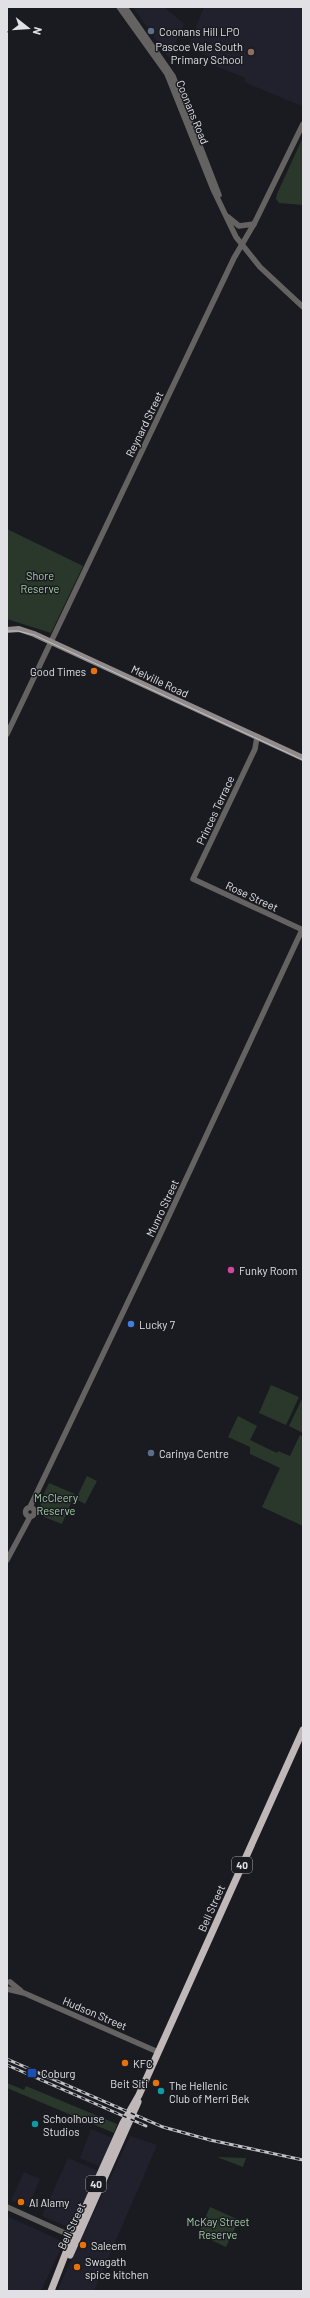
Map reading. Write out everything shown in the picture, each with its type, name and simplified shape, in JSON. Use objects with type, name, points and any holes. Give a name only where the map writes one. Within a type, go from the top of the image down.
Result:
[{"type":"highway","name":"Bell Street","points":[[51,2291],[132,2118],[139,2095],[303,1730]]},
{"type":"main road","name":"Melville Road","points":[[7,630],[27,631],[51,641],[303,758]]},
{"type":"street","name":"Coonans Road","points":[[118,7],[167,74],[232,231],[242,246],[271,278],[303,307]]},
{"type":"street","name":"Coonans Road","points":[[125,7],[173,76],[217,187],[224,212]]},
{"type":"street","name":"Reynard Street","points":[[7,734],[234,258],[254,224],[303,124]]},
{"type":"street","points":[[224,212],[239,226],[254,224]]},
{"type":"street","name":"Princes Terrace","points":[[193,879],[254,750],[257,737]]},
{"type":"street","name":"Princes Terrace","points":[[254,750],[263,740]]},
{"type":"street","name":"Rose Street","points":[[193,879],[302,930]]},
{"type":"street","name":"Munro Street","points":[[7,1560],[28,1515],[34,1514],[32,1508],[38,1494],[302,930]]},
{"type":"street","points":[[7,1989],[8,1980]]},
{"type":"street","name":"Hudson Street","points":[[8,1980],[24,1993]]},
{"type":"street","name":"Hudson Street","points":[[7,1989],[24,1993],[158,2052]]},
{"type":"street","points":[[7,2207],[75,2238]]},
{"type":"shaded area","points":[[133,7],[164,7],[184,24],[169,58]]},
{"type":"shaded area","name":"Pascoe Vale South Primary School","points":[[204,7],[303,7],[302,106],[244,82],[245,78],[208,63],[209,57],[188,47]]},
{"type":"shaded area","points":[[91,2129],[112,2138],[100,2167],[80,2158]]},
{"type":"shaded area","points":[[130,2136],[157,2145],[94,2291],[57,2291]]},
{"type":"shaded area","points":[[68,2158],[98,2171],[73,2229],[42,2216]]},
{"type":"shaded area","points":[[24,2172],[40,2179],[28,2207],[11,2200]]},
{"type":"shaded area","points":[[7,2216],[64,2242],[41,2291],[7,2291]]},
{"type":"green space","points":[[303,137],[303,205],[279,203],[276,199],[277,194]]},
{"type":"green space","name":"Shore Reserve","points":[[7,529],[83,566],[51,633],[7,619]]},
{"type":"green space","points":[[271,1385],[299,1397],[286,1425],[259,1413]]},
{"type":"green space","points":[[303,1399],[303,1433],[289,1426]]},
{"type":"green space","points":[[238,1416],[257,1426],[250,1440],[277,1453],[278,1451],[290,1456],[300,1435],[303,1437],[303,1526],[262,1507],[280,1468],[250,1454],[250,1447],[228,1437]]},
{"type":"green space","points":[[87,1476],[97,1481],[85,1504],[76,1499]]},
{"type":"green space","name":"McCleery Reserve","points":[[49,1483],[75,1494],[62,1524],[44,1517],[42,1513],[41,1504],[43,1495]]},
{"type":"green space","points":[[7,2083],[24,2090],[26,2086],[117,2124],[114,2133],[7,2088]]},
{"type":"green space","points":[[217,2157],[246,2158],[243,2167]]},
{"type":"green space","name":"McKay Street Reserve","points":[[210,2207],[239,2220],[226,2247],[198,2234]]},
{"type":"tram line","points":[[7,631],[18,631],[34,635],[303,760]]},
{"type":"railway","points":[[7,2059],[163,2127],[210,2140],[303,2160]]},
{"type":"railway","points":[[7,2065],[146,2126]]},
{"type":"place","name":"Coonans Hill LPO","points":[[151,31]]},
{"type":"place","name":"Pascoe Vale South Primary School","points":[[251,52]]},
{"type":"place","name":"Good Times","points":[[94,671]]},
{"type":"place","name":"Funky Room","points":[[231,1270]]},
{"type":"place","name":"Lucky 7","points":[[131,1324]]},
{"type":"place","name":"Carinya Centre","points":[[151,1453]]},
{"type":"place","name":"KFC","points":[[125,2063]]},
{"type":"place","name":"Coburg","points":[[32,2073]]},
{"type":"place","name":"Beit Siti","points":[[156,2083]]},
{"type":"place","name":"The Hellenic Club of Merri Bek","points":[[161,2091]]},
{"type":"place","name":"Schoolhouse Studios","points":[[35,2124]]},
{"type":"place","name":"Al Alamy","points":[[21,2202]]},
{"type":"place","name":"Saleem","points":[[83,2245]]},
{"type":"place","name":"Swagath spice kitchen","points":[[77,2267]]}]
